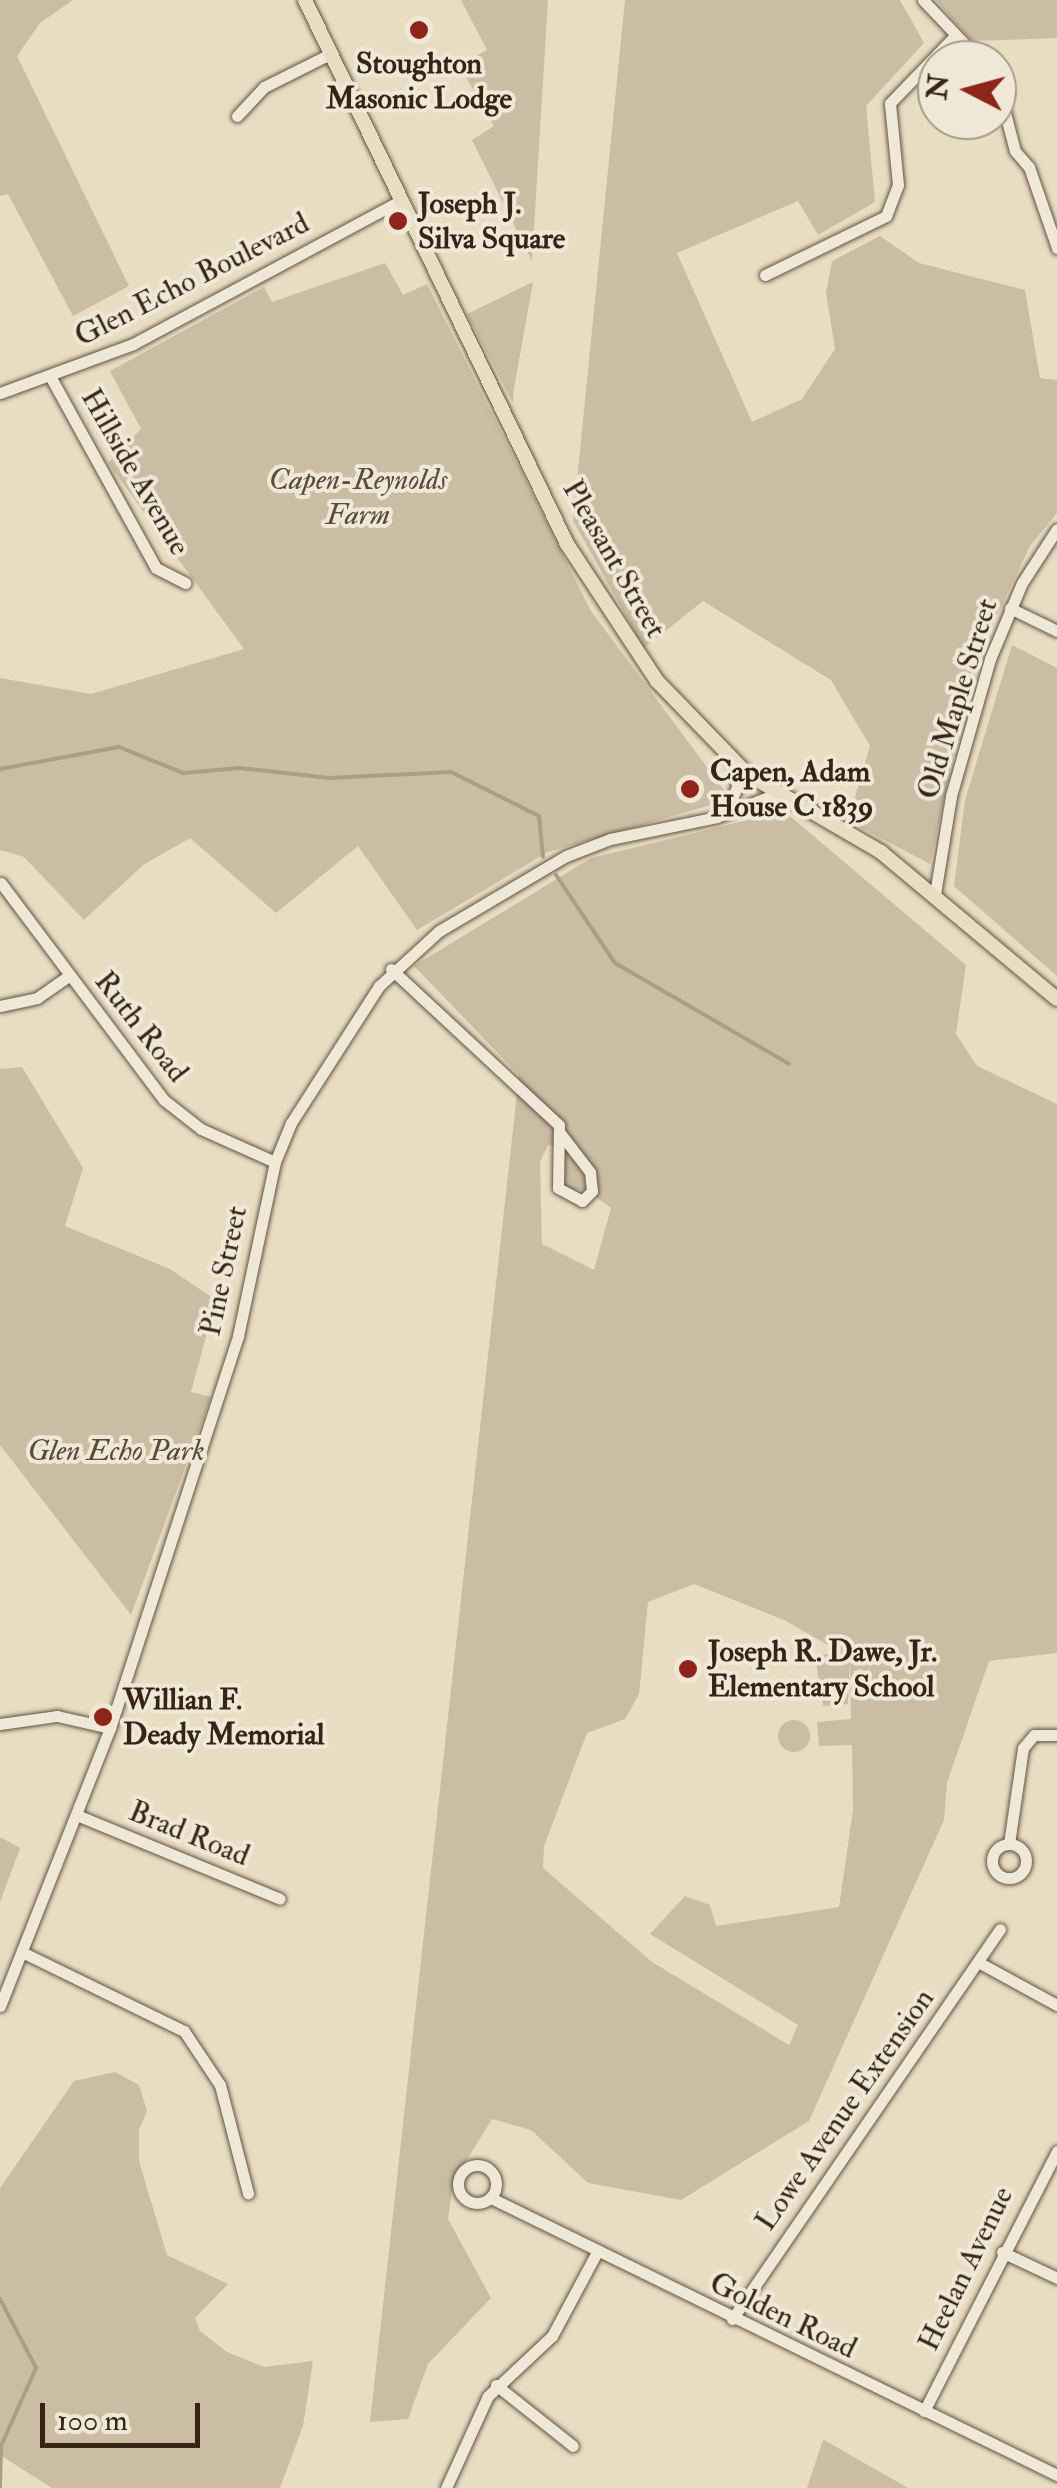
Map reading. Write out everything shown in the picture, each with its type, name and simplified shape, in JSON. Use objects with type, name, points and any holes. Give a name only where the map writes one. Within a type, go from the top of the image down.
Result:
[{"type":"main road","name":"Pleasant Street","points":[[305,0],[588,580],[657,681],[734,762],[776,794],[880,852],[1057,999]]},
{"type":"street","points":[[923,0],[957,40]]},
{"type":"street","points":[[765,275],[886,216],[898,185],[890,104],[954,37]]},
{"type":"street","points":[[238,116],[264,88],[330,54]]},
{"type":"street","points":[[1011,140],[1014,152],[1029,167],[1057,248]]},
{"type":"street","name":"Glen Echo Boulevard","points":[[0,393],[148,337],[401,200]]},
{"type":"street","name":"Hillside Avenue","points":[[50,376],[156,568],[185,583]]},
{"type":"street","name":"Old Maple Street","points":[[935,894],[952,796],[1010,608],[1057,529]]},
{"type":"street","points":[[1010,608],[1057,631]]},
{"type":"street","points":[[726,814],[736,787],[734,762]]},
{"type":"street","name":"Pine Street","points":[[0,2006],[110,1728],[238,1336],[275,1162],[291,1123],[392,969],[439,932],[566,856],[726,814],[776,794]]},
{"type":"street","name":"Ruth Road","points":[[2,883],[184,1118],[275,1162]]},
{"type":"street","points":[[392,969],[522,1086],[560,1133],[590,1172],[592,1190],[582,1201],[558,1188],[560,1133]]},
{"type":"street","points":[[0,1006],[36,998],[70,975]]},
{"type":"street","points":[[0,1724],[57,1716],[110,1728]]},
{"type":"street","points":[[1009,1844],[1023,1748],[1039,1734],[1057,1736]]},
{"type":"street","name":"Brad Road","points":[[78,1816],[280,1898]]},
{"type":"street","name":"Lowe Avenue Extension","points":[[732,2319],[1000,1929]]},
{"type":"street","points":[[24,1953],[184,2031],[220,2085],[248,2193]]},
{"type":"street","points":[[978,1962],[1057,2005]]},
{"type":"street","name":"Heelan Avenue","points":[[924,2411],[1057,2150]]},
{"type":"street","name":"Golden Road","points":[[491,2198],[596,2254],[1057,2475]]},
{"type":"street","points":[[1002,2252],[1057,2278]]},
{"type":"street","points":[[446,2488],[496,2385],[552,2336],[596,2254]]},
{"type":"street","points":[[496,2385],[573,2446]]},
{"type":"green space","points":[[0,0],[73,0],[40,23],[17,56],[129,286],[73,316],[8,194],[0,196]]},
{"type":"green space","points":[[461,0],[548,0],[532,261],[472,140],[494,126],[459,65],[487,50]]},
{"type":"green space","points":[[625,0],[900,0],[922,40],[917,40],[917,51],[866,106],[875,202],[818,235],[798,201],[677,253],[752,422],[802,399],[835,349],[826,293],[832,261],[880,236],[919,263],[1025,290],[1040,378],[1057,380],[1057,513],[1030,546],[973,665],[930,864],[848,821],[870,746],[831,680],[703,601],[644,648],[573,521]]},
{"type":"green space","points":[[936,0],[1057,0],[1057,38],[971,40]]},
{"type":"green space","name":"Capen-Reynolds Farm","points":[[385,263],[403,295],[427,284],[591,611],[724,790],[721,802],[548,852],[417,930],[358,846],[276,913],[190,838],[143,865],[84,920],[24,857],[0,850],[0,678],[91,694],[244,649],[108,463],[141,429],[110,371],[264,287],[272,302]]},
{"type":"green space","points":[[533,282],[514,388],[513,403],[467,314]]},
{"type":"green space","points":[[1012,645],[1057,668],[1057,976],[954,886],[965,800]]},
{"type":"green space","points":[[773,814],[791,817],[966,965],[956,1034],[977,1066],[1057,1104],[1057,1653],[989,1661],[947,1783],[944,1820],[809,2121],[681,2200],[588,2183],[531,2130],[492,2119],[453,2182],[448,2219],[491,2298],[428,2364],[408,2419],[370,2422],[519,1075],[414,966],[591,858]],"holes":[[[548,1145],[556,1146],[564,1191],[585,1189],[611,1208],[594,1270],[542,1244],[540,1162]],[[694,1584],[784,1620],[840,1652],[815,1656],[823,1706],[848,1704],[850,1658],[851,1719],[817,1722],[819,1746],[852,1745],[853,1810],[839,1907],[716,1926],[710,1905],[685,1896],[650,1934],[798,2025],[789,2045],[652,1962],[543,1868],[544,1846],[587,1733],[625,1719],[639,1694],[648,1602]]]},
{"type":"green space","name":"Glen Echo Park","points":[[22,1067],[83,1168],[65,1226],[170,1269],[216,1300],[191,1392],[211,1397],[131,1615],[0,1445],[0,1069]]},
{"type":"green space","points":[[794,1720],[806,1724],[810,1736],[806,1748],[794,1752],[782,1748],[778,1736],[782,1724]]},
{"type":"green space","points":[[0,1837],[20,1848],[0,1902]]},
{"type":"green space","points":[[115,2072],[139,2085],[147,2111],[139,2130],[139,2161],[167,2255],[228,2284],[195,2318],[200,2331],[227,2352],[264,2367],[313,2361],[303,2426],[280,2488],[52,2488],[0,2455],[0,2188],[74,2081]]},
{"type":"green space","points":[[824,2440],[908,2488],[807,2488]]},
{"type":"waterway","points":[[0,769],[119,747],[183,773],[240,768],[329,778],[451,772],[539,816],[543,857]]},
{"type":"waterway","points":[[556,875],[615,963],[789,1064]]},
{"type":"waterway","points":[[0,2299],[36,2368],[1,2446],[0,2488]]},
{"type":"place","name":"Stoughton Masonic Lodge","points":[[419,30]]},
{"type":"place","name":"Joseph J. Silva Square","points":[[398,221]]},
{"type":"place","name":"Capen, Adam House C 1839","points":[[690,789]]},
{"type":"place","name":"Joseph R. Dawe, Jr. Elementary School","points":[[688,1669]]},
{"type":"place","name":"Willian F. Deady Memorial","points":[[103,1717]]}]
